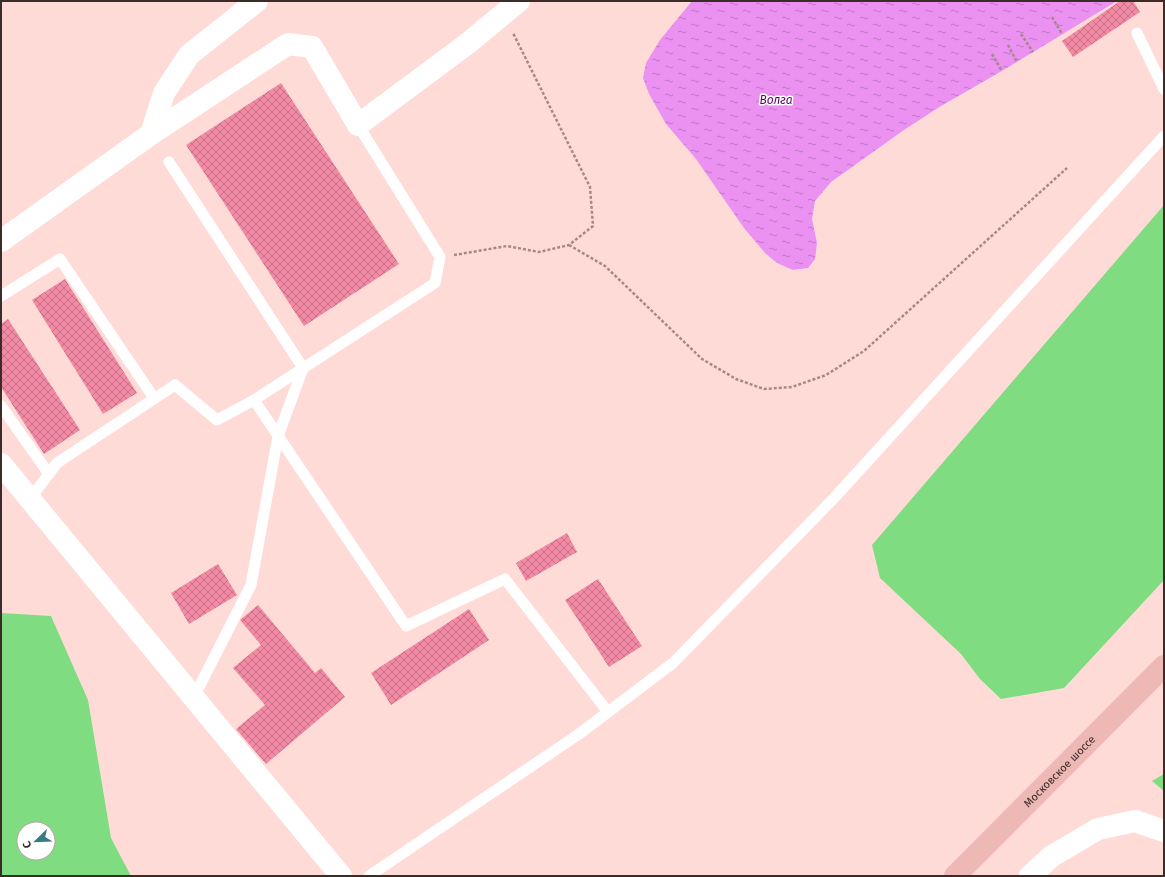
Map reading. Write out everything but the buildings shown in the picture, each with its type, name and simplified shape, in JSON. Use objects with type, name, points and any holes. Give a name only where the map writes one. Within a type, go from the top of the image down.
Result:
[{"type":"main road","name":"Московское шоссе","points":[[955,876],[1164,666]]},
{"type":"street","points":[[151,134],[164,93],[189,55],[256,1]]},
{"type":"street","points":[[1,241],[151,134],[288,44],[312,48],[358,125],[511,7]]},
{"type":"street","points":[[1,464],[341,876]]},
{"type":"street","points":[[1030,876],[1052,856],[1098,829],[1135,821],[1164,831]]},
{"type":"lane","points":[[1137,33],[1164,89]]},
{"type":"lane","points":[[30,499],[57,463],[175,385],[217,420],[254,400],[435,283],[440,257],[358,125]]},
{"type":"lane","points":[[369,876],[579,734],[673,663],[835,497],[1164,136]]},
{"type":"lane","points":[[169,162],[303,368]]},
{"type":"lane","points":[[1,296],[60,259],[154,398]]},
{"type":"lane","points":[[194,697],[251,585],[278,436],[303,368]]},
{"type":"lane","points":[[254,400],[406,626],[505,579],[608,712]]},
{"type":"lane","points":[[1,406],[49,474]]},
{"type":"path","points":[[440,257],[507,246],[539,252],[569,245],[593,226],[590,187],[511,7]]},
{"type":"path","points":[[1052,17],[1062,34]]},
{"type":"path","points":[[1021,34],[1033,52]]},
{"type":"path","points":[[1008,45],[1017,62]]},
{"type":"path","points":[[992,54],[1002,71]]},
{"type":"path","points":[[569,245],[605,266],[702,359],[736,380],[764,389],[792,387],[826,375],[864,351],[1067,168]]},
{"type":"green space","points":[[1164,205],[1164,580],[1064,688],[1001,699],[980,679],[961,654],[880,578],[872,545]]},
{"type":"green space","points":[[1,613],[51,616],[88,700],[111,838],[131,876],[1,876]]},
{"type":"green space","points":[[1164,774],[1164,791],[1152,781]]},
{"type":"water","name":"Волга","points":[[692,1],[1117,1],[941,106],[904,130],[831,182],[815,201],[812,219],[817,243],[815,259],[808,268],[793,270],[777,263],[765,253],[744,228],[696,159],[666,124],[649,94],[643,78],[646,63],[660,40]]}]
